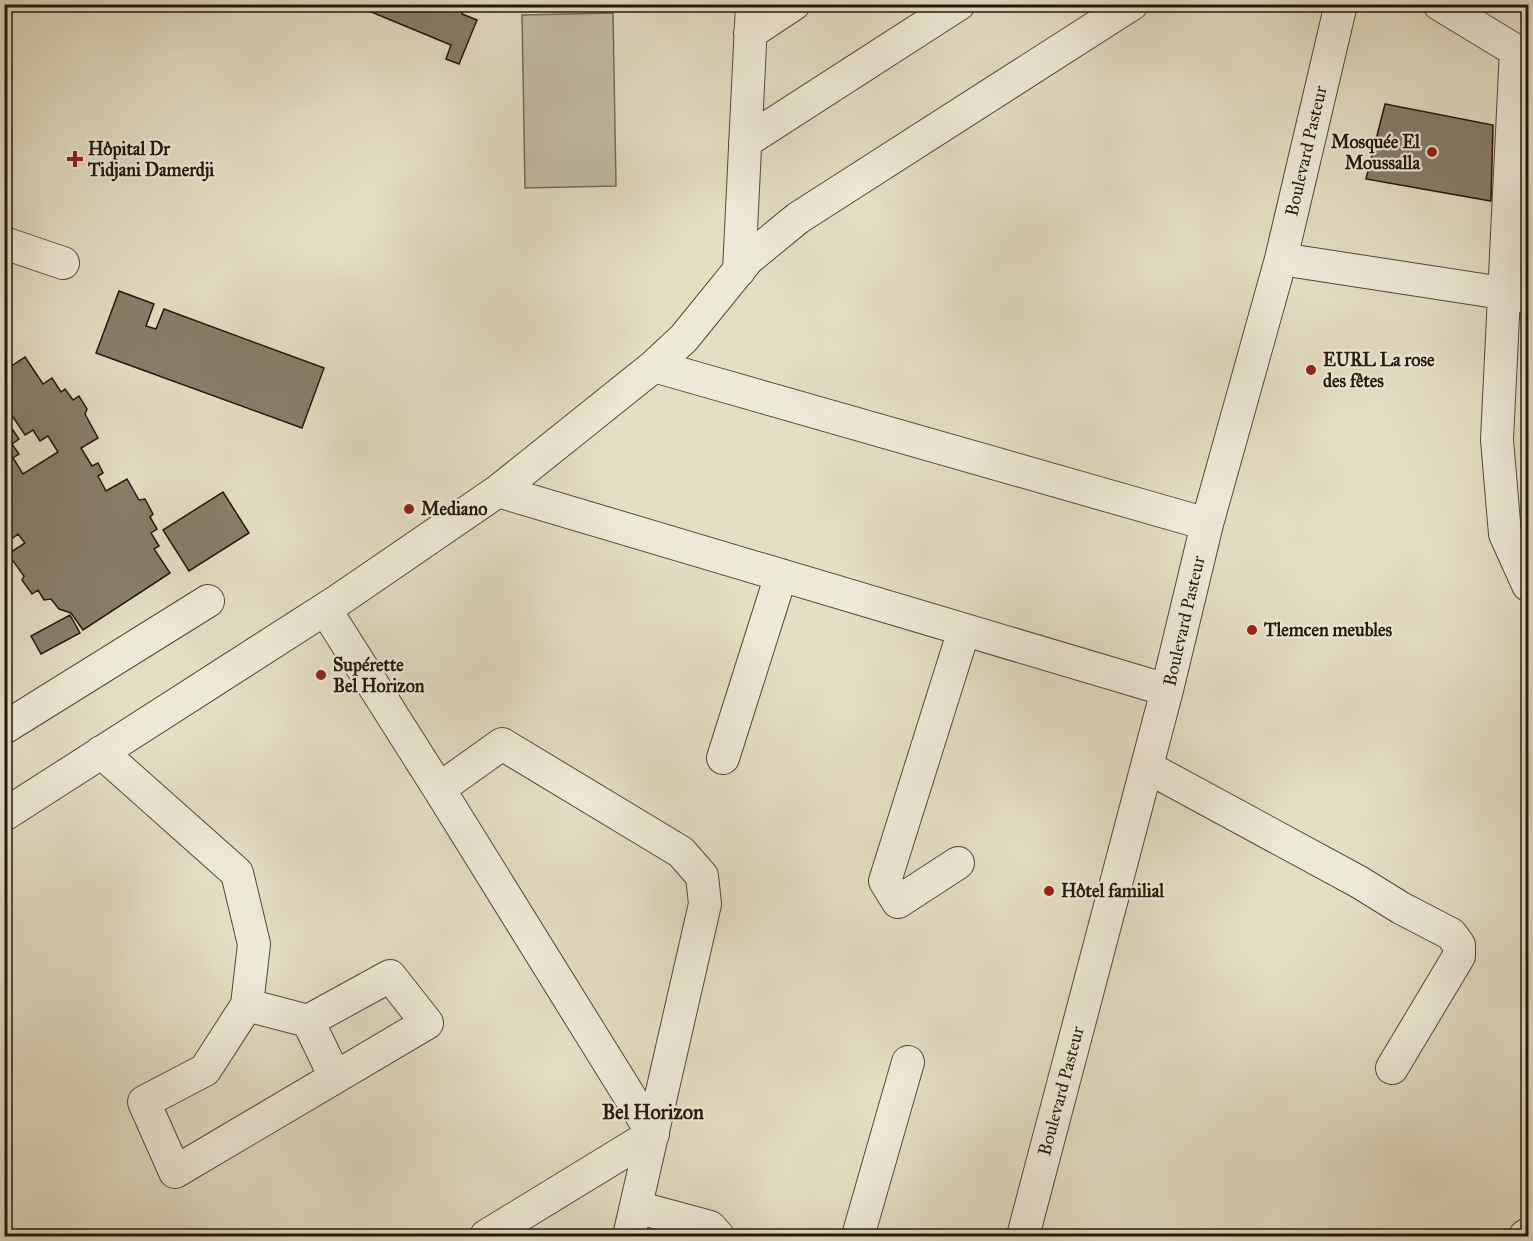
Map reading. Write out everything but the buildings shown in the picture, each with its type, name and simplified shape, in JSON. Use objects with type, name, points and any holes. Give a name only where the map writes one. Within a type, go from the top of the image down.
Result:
[{"type":"street","points":[[739,271],[751,19],[794,4]]},
{"type":"street","points":[[745,142],[959,4]]},
{"type":"street","points":[[4,815],[325,609],[498,491],[654,366],[684,338],[748,259],[798,218],[1132,4]]},
{"type":"street","name":"Boulevard Pasteur","points":[[1023,1236],[1167,690],[1207,524],[1281,259],[1341,4]]},
{"type":"street","points":[[1439,4],[1522,54],[1516,295],[1497,440],[1504,534],[1528,585]]},
{"type":"street","points":[[4,243],[63,262]]},
{"type":"street","points":[[1281,259],[1516,295]]},
{"type":"street","points":[[654,366],[1207,524]]},
{"type":"street","points":[[498,491],[1167,690]]},
{"type":"street","points":[[723,758],[781,575]]},
{"type":"street","points":[[4,728],[208,601]]},
{"type":"street","points":[[325,609],[652,1134]]},
{"type":"street","points":[[958,863],[898,902],[885,881],[964,630]]},
{"type":"street","points":[[439,789],[502,744],[681,852],[702,876],[705,904],[633,1222],[710,1227],[718,1236]]},
{"type":"street","points":[[101,753],[237,873],[254,944],[247,1005],[205,1070],[144,1102],[175,1172],[427,1023],[390,976],[308,1022],[247,1005]]},
{"type":"street","points":[[1147,767],[1451,934],[1459,945],[1459,956],[1392,1068]]},
{"type":"street","points":[[308,1022],[335,1077]]},
{"type":"street","points":[[858,1236],[908,1062]]},
{"type":"street","points":[[486,1236],[652,1134]]},
{"type":"shaded area","points":[[613,13],[616,186],[525,188],[522,15]]},
{"type":"place","name":"Mosquée El Moussalla","points":[[1432,152]]},
{"type":"place","name":"Hôpital Dr Tidjani Damerdji","points":[[75,159]]},
{"type":"place","name":"EURL La rose des fêtes","points":[[1311,370]]},
{"type":"place","name":"Mediano","points":[[409,509]]},
{"type":"place","name":"Tlemcen meubles","points":[[1252,630]]},
{"type":"place","name":"Supérette Bel Horizon","points":[[321,675]]},
{"type":"place","name":"Hôtel familial","points":[[1049,891]]},
{"type":"district","name":"Bel Horizon","points":[[653,1112]]}]
